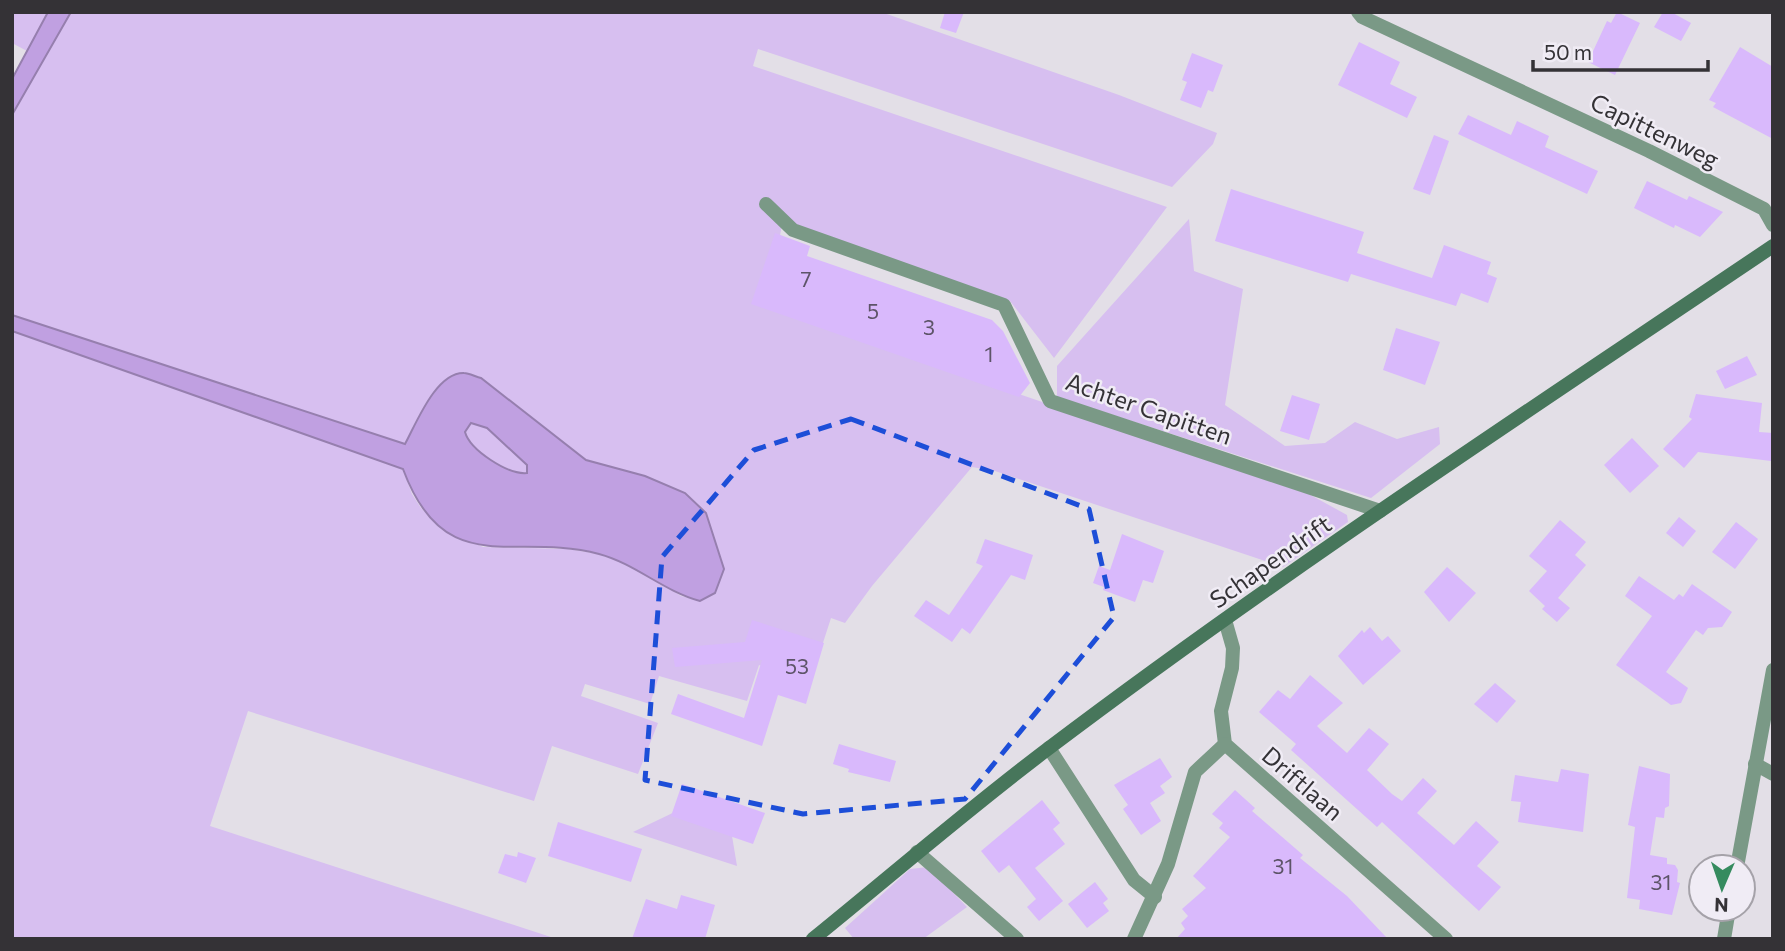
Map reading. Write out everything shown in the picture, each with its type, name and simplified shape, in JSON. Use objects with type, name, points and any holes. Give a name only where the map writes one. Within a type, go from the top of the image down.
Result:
[{"type":"street","name":"Capittenweg","points":[[1358,12],[1362,17],[1649,151],[1764,209],[1773,225]]},
{"type":"street","name":"Achter Capitten","points":[[766,204],[793,230],[1004,305],[1050,401],[1380,511]]},
{"type":"street","name":"Schapendrift","points":[[813,939],[917,852],[1049,748],[1380,511],[1773,246]]},
{"type":"street","name":"Driftlaan","points":[[1225,621],[1233,648],[1232,668],[1222,711],[1225,744],[1446,939]]},
{"type":"street","points":[[1739,853],[1773,670]]},
{"type":"street","points":[[1134,939],[1155,897],[1195,772],[1225,744]]},
{"type":"street","points":[[1049,748],[1134,880],[1155,897]]},
{"type":"street","points":[[1755,764],[1773,774]]},
{"type":"street","points":[[917,852],[1017,939]]},
{"type":"highlighted area","points":[[851,419],[1089,509],[1114,617],[965,799],[803,814],[645,780],[662,557],[754,450]]},
{"type":"shaded area","points":[[12,12],[48,12],[27,51],[12,43]]},
{"type":"shaded area","points":[[48,12],[71,12],[12,115],[12,79]]},
{"type":"shaded area","points":[[71,12],[881,12],[1119,95],[1217,133],[1213,144],[1172,187],[758,49],[753,66],[1167,207],[1054,358],[1010,301],[782,225],[766,307],[1307,493],[1347,515],[1348,522],[1283,567],[995,471],[972,467],[872,586],[845,623],[831,618],[810,683],[759,665],[747,701],[659,676],[650,704],[585,684],[581,696],[658,723],[638,774],[552,746],[534,801],[248,711],[210,826],[557,939],[12,939],[12,331],[403,469],[412,494],[421,508],[439,526],[483,547],[568,549],[599,554],[633,566],[681,596],[700,601],[722,560],[716,550],[645,476],[586,460],[481,378],[464,373],[445,381],[428,400],[406,444],[12,315],[12,115]]},
{"type":"shaded area","points":[[1189,219],[1194,271],[1243,289],[1225,405],[1285,446],[1325,443],[1355,422],[1397,439],[1439,427],[1440,444],[1371,498],[1057,397],[1057,366]]},
{"type":"shaded area","points":[[12,315],[405,444],[436,390],[454,375],[470,374],[481,378],[586,460],[645,476],[685,493],[706,513],[724,569],[715,593],[700,601],[599,554],[568,548],[485,545],[461,539],[439,527],[420,504],[403,469],[12,331]],"holes":[[[471,423],[487,428],[527,465],[527,473],[500,466],[474,446],[465,432]]]},
{"type":"shaded area","points":[[471,423],[487,428],[528,465],[527,473],[500,466],[474,446],[465,432]]},
{"type":"shaded area","points":[[683,808],[732,836],[737,866],[633,832]]},
{"type":"shaded area","points":[[928,867],[967,907],[923,939],[854,939],[845,928],[910,869]]},
{"type":"building","points":[[945,12],[964,12],[956,33],[940,28]]},
{"type":"building","points":[[1617,12],[1640,23],[1615,75],[1588,62],[1607,21],[1611,23]]},
{"type":"building","points":[[1663,12],[1671,12],[1691,23],[1681,41],[1654,27]]},
{"type":"building","points":[[1359,42],[1400,62],[1390,84],[1417,97],[1407,118],[1338,85]]},
{"type":"building","points":[[1740,47],[1773,67],[1773,139],[1713,107],[1716,103],[1709,100]]},
{"type":"building","points":[[1192,53],[1223,65],[1213,92],[1208,90],[1201,108],[1180,100],[1187,82],[1182,80]]},
{"type":"building","points":[[1468,115],[1511,135],[1517,121],[1549,136],[1545,147],[1598,171],[1587,194],[1458,134]]},
{"type":"building","points":[[1434,135],[1449,141],[1430,195],[1413,189]]},
{"type":"building","points":[[1647,181],[1687,200],[1689,196],[1723,212],[1700,237],[1675,225],[1674,228],[1634,208]]},
{"type":"building","points":[[1231,189],[1364,232],[1357,253],[1432,278],[1444,245],[1491,262],[1487,274],[1497,278],[1488,303],[1461,293],[1456,306],[1351,274],[1348,282],[1215,241]]},
{"type":"building","points":[[775,233],[810,246],[807,256],[992,320],[1003,331],[1030,383],[1019,397],[751,304]]},
{"type":"building","points":[[1396,328],[1440,342],[1425,385],[1383,370]]},
{"type":"building","points":[[1747,356],[1757,375],[1725,389],[1716,371]]},
{"type":"building","points":[[1696,394],[1762,403],[1759,432],[1773,433],[1771,461],[1698,452],[1684,468],[1663,449],[1692,419],[1689,417]]},
{"type":"building","points":[[1292,395],[1320,404],[1309,440],[1280,431]]},
{"type":"building","points":[[1632,438],[1659,466],[1630,493],[1604,465]]},
{"type":"building","points":[[1679,517],[1696,531],[1683,547],[1666,533]]},
{"type":"building","points":[[1560,520],[1586,542],[1575,555],[1586,565],[1558,598],[1570,608],[1557,622],[1542,609],[1545,606],[1529,591],[1547,571],[1529,556]]},
{"type":"building","points":[[1736,522],[1758,539],[1735,569],[1712,552]]},
{"type":"building","points":[[1122,534],[1164,551],[1153,583],[1143,580],[1135,602],[1103,590],[1104,587],[1093,583],[1099,566],[1110,570]]},
{"type":"building","points":[[985,539],[1033,555],[1025,580],[1011,575],[970,634],[962,628],[952,642],[914,616],[926,600],[949,615],[983,566],[976,563]]},
{"type":"building","points":[[1447,567],[1476,593],[1449,622],[1424,592]]},
{"type":"building","points":[[1639,576],[1674,600],[1679,594],[1683,597],[1692,584],[1732,612],[1722,627],[1708,628],[1703,635],[1696,630],[1666,672],[1688,688],[1681,703],[1671,705],[1616,665],[1652,616],[1625,596]]},
{"type":"building","points":[[752,620],[824,643],[806,704],[778,695],[762,746],[671,714],[678,694],[744,718],[762,660],[675,667],[672,648],[745,642]]},
{"type":"building","points":[[1370,627],[1382,641],[1388,636],[1401,651],[1363,685],[1338,656],[1362,630],[1364,633]]},
{"type":"building","points":[[1310,675],[1343,703],[1317,726],[1347,753],[1369,728],[1389,744],[1367,770],[1392,794],[1402,801],[1423,778],[1437,791],[1417,813],[1454,845],[1476,821],[1499,842],[1477,866],[1501,887],[1479,911],[1382,822],[1377,827],[1291,750],[1296,744],[1259,712],[1278,690],[1290,699]]},
{"type":"building","points":[[1495,683],[1516,701],[1497,723],[1474,704]]},
{"type":"building","points":[[839,744],[896,761],[890,782],[848,772],[849,769],[833,764]]},
{"type":"building","points":[[1160,758],[1172,777],[1160,786],[1165,793],[1150,803],[1161,821],[1141,835],[1123,809],[1128,805],[1114,785]]},
{"type":"building","points":[[1639,766],[1670,774],[1669,806],[1665,808],[1664,818],[1656,817],[1650,855],[1667,858],[1667,864],[1675,865],[1678,870],[1677,882],[1680,883],[1672,915],[1639,909],[1640,900],[1627,898],[1635,827],[1628,825]]},
{"type":"building","points":[[1561,769],[1589,774],[1583,832],[1518,822],[1521,802],[1511,801],[1515,775],[1558,782]]},
{"type":"building","points":[[682,784],[765,813],[753,844],[671,816]]},
{"type":"building","points":[[1235,790],[1255,808],[1252,811],[1303,855],[1300,858],[1347,896],[1388,939],[1176,939],[1185,929],[1181,923],[1188,916],[1182,909],[1206,888],[1193,876],[1230,837],[1219,828],[1223,823],[1212,814]]},
{"type":"building","points":[[1042,800],[1060,823],[1053,829],[1065,844],[1035,868],[1063,901],[1039,921],[1027,907],[1036,899],[1009,865],[999,873],[981,851]]},
{"type":"building","points":[[558,822],[642,849],[631,882],[548,856]]},
{"type":"building","points":[[518,852],[536,858],[526,883],[498,873],[505,854],[517,857]]},
{"type":"building","points":[[1095,882],[1108,899],[1103,903],[1109,911],[1087,928],[1068,904]]},
{"type":"building","points":[[681,895],[715,905],[705,939],[632,939],[646,899],[677,909]]}]
